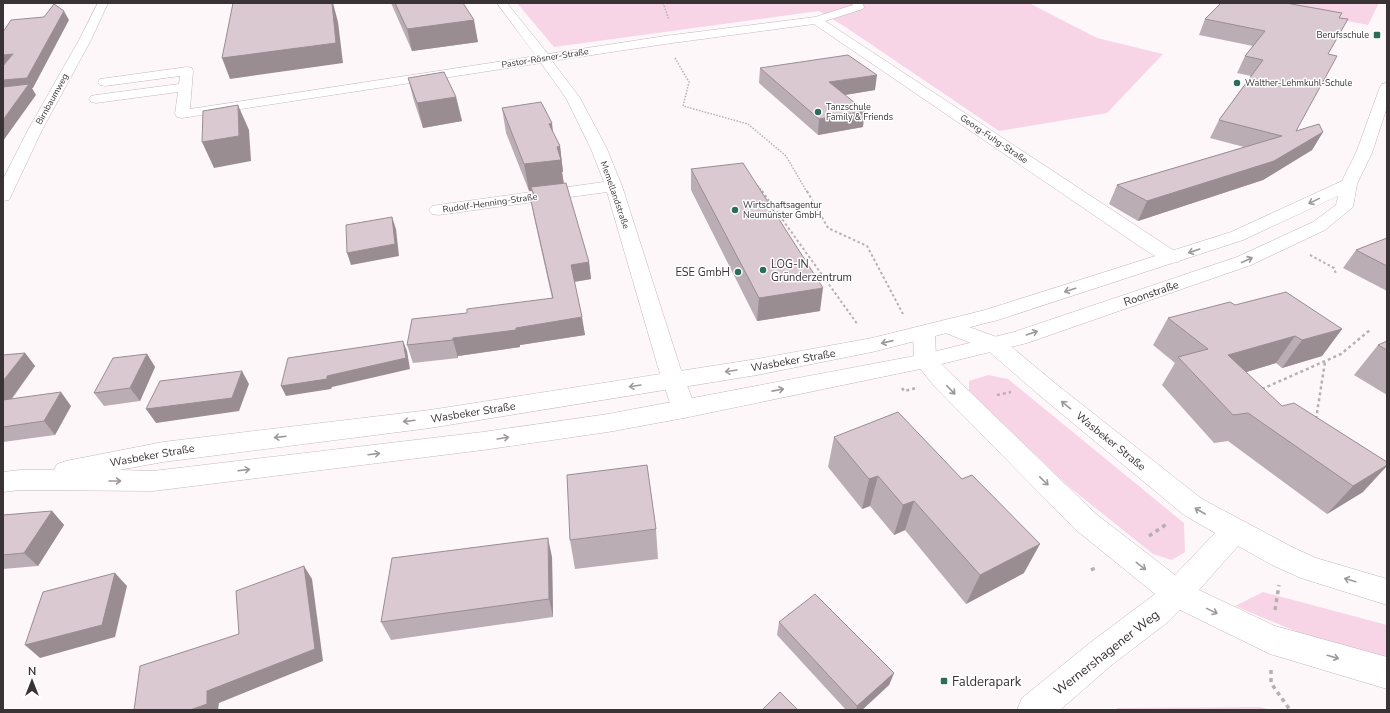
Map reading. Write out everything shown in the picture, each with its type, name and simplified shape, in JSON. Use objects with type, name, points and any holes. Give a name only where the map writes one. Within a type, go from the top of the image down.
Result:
[{"type":"street","name":"Birnbaumweg","points":[[3,196],[35,130],[85,40],[102,3]]},
{"type":"street","name":"Memellandstraße","points":[[502,3],[573,98],[599,149],[614,186],[673,380],[684,409]]},
{"type":"street","name":"Pastor-Rösner-Straße","points":[[185,87],[182,114],[664,40],[816,20],[859,7],[858,3]]},
{"type":"street","name":"Georg-Fuhg-Straße","points":[[816,20],[1172,258]]},
{"type":"street","points":[[96,100],[185,87],[187,71],[105,82]]},
{"type":"street","name":"Roonstraße","points":[[925,361],[1019,338],[1244,261],[1319,226],[1344,207],[1349,184],[1364,153],[1387,87]]},
{"type":"street","points":[[950,327],[1006,311],[1238,236],[1349,184]]},
{"type":"street","name":"Rudolf-Henning-Straße","points":[[438,210],[614,186]]},
{"type":"street","name":"Wasbeker Straße","points":[[12,481],[163,452],[430,419],[673,380],[872,346],[950,327],[994,344],[1053,394],[1193,507],[1234,531],[1311,569],[1387,592]]},
{"type":"street","points":[[924,333],[925,361],[964,403],[1086,522],[1177,594],[1270,639],[1387,673]]},
{"type":"street","name":"Wasbeker Straße","points":[[12,481],[153,481],[483,441],[608,423],[925,361]]},
{"type":"street","points":[[1177,594],[1234,531]]},
{"type":"street","name":"Wernershagener Weg","points":[[1034,710],[1102,653],[1157,612],[1177,594]]},
{"type":"path","points":[[664,40],[689,82],[683,106],[748,124],[786,156],[828,228],[867,246],[906,320]]},
{"type":"path","points":[[755,182],[861,330]]},
{"type":"path","points":[[1306,252],[1334,268],[1336,274]]},
{"type":"path","points":[[1254,392],[1341,354],[1370,330]]},
{"type":"path","points":[[1315,423],[1325,362]]},
{"type":"path","points":[[1091,570],[1123,552],[1193,507]]},
{"type":"path","points":[[1271,683],[1290,710]]},
{"type":"shaded area","points":[[517,3],[1029,3],[1097,38],[1163,54],[1107,113],[999,131],[844,26],[819,11],[554,47]]},
{"type":"shaded area","points":[[1248,3],[1379,3],[1368,25]]},
{"type":"shaded area","points":[[988,375],[1008,379],[1184,523],[1185,552],[1172,560],[1153,554],[1068,486],[969,391],[969,381]]},
{"type":"shaded area","points":[[1263,592],[1387,625],[1387,660],[1319,641],[1235,606]]},
{"type":"shaded area","points":[[1260,707],[1271,710],[1115,710],[1117,708]]},
{"type":"building","points":[[233,3],[332,3],[336,43],[222,58]]},
{"type":"building","points":[[395,3],[463,3],[474,20],[407,29]]},
{"type":"building","points":[[1221,3],[1286,3],[1342,13],[1339,18],[1348,19],[1328,54],[1337,56],[1296,131],[1319,124],[1323,132],[1274,161],[1147,201],[1117,185],[1282,136],[1219,120],[1263,60],[1245,56],[1265,31],[1205,19]]},
{"type":"building","points":[[54,4],[64,11],[27,78],[3,80],[3,66],[13,54],[3,55],[3,32],[11,20],[44,17]]},
{"type":"building","points":[[848,55],[877,75],[829,82],[865,111],[819,119],[760,68]]},
{"type":"building","points":[[444,72],[456,97],[417,103],[408,78]]},
{"type":"building","points":[[29,84],[3,120],[3,87]]},
{"type":"building","points":[[541,102],[552,123],[549,124],[560,146],[557,147],[561,160],[524,164],[502,108]]},
{"type":"building","points":[[238,105],[239,136],[202,142],[203,111]]},
{"type":"building","name":"LOG-IN Gründerzentrum","points":[[743,163],[823,288],[759,298],[691,169]]},
{"type":"building","points":[[566,183],[589,262],[571,265],[582,317],[516,328],[516,330],[453,338],[453,340],[407,345],[412,319],[467,313],[467,309],[553,298],[531,201],[536,200],[531,187]]},
{"type":"building","points":[[392,217],[395,244],[347,253],[346,225]]},
{"type":"building","points":[[1387,238],[1387,266],[1356,250]]},
{"type":"building","points":[[1286,292],[1342,329],[1302,340],[1295,336],[1228,355],[1282,406],[1294,403],[1387,462],[1387,465],[1353,486],[1248,413],[1233,415],[1178,357],[1208,349],[1168,318],[1230,302],[1235,305]]},
{"type":"building","points":[[403,341],[406,358],[327,376],[327,379],[281,386],[288,358]]},
{"type":"building","points":[[1387,341],[1387,350],[1378,345]]},
{"type":"building","points":[[25,353],[3,381],[3,355]]},
{"type":"building","points":[[147,354],[130,388],[94,393],[113,358]]},
{"type":"building","points":[[242,371],[232,398],[146,409],[160,381]]},
{"type":"building","points":[[61,392],[44,421],[3,427],[3,400]]},
{"type":"building","points":[[898,412],[962,479],[972,475],[1040,544],[980,575],[914,501],[903,505],[878,476],[869,479],[834,437]]},
{"type":"building","points":[[647,465],[656,529],[570,540],[567,475]]},
{"type":"building","points":[[52,511],[24,553],[3,555],[3,515]]},
{"type":"building","points":[[548,538],[549,599],[381,622],[392,558]]},
{"type":"building","points":[[304,566],[315,649],[207,691],[207,704],[190,710],[134,710],[140,666],[239,634],[236,591]]},
{"type":"building","points":[[115,573],[102,625],[25,645],[43,592]]},
{"type":"building","points":[[815,594],[894,673],[857,706],[779,622]]},
{"type":"building","points":[[780,692],[798,710],[762,710]]},
{"type":"place","name":"Berufsschule","points":[[1377,35]]},
{"type":"place","name":"Walther-Lehmkuhl-Schule","points":[[1237,83]]},
{"type":"place","name":"Tanzschule Family & Friends","points":[[818,112]]},
{"type":"place","name":"Wirtschaftsagentur Neumünster GmbH","points":[[735,210]]},
{"type":"place","name":"LOG-IN Gründerzentrum","points":[[763,270]]},
{"type":"place","name":"ESE GmbH","points":[[738,272]]},
{"type":"place","name":"Falderapark","points":[[944,681]]}]
